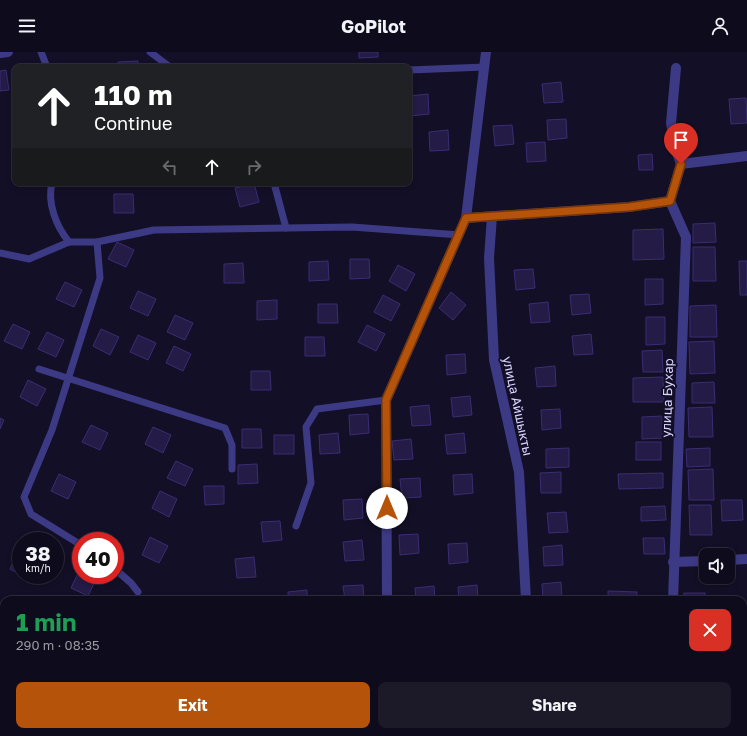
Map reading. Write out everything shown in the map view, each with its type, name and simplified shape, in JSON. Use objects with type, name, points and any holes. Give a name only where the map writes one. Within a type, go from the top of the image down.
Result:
[{"type":"street","points":[[0,53],[8,52]]},
{"type":"street","points":[[387,596],[386,400],[426,307],[460,235],[466,218],[486,67],[486,52]]},
{"type":"street","points":[[466,218],[629,207],[670,201],[681,164],[676,150],[670,123],[676,68]]},
{"type":"street","points":[[681,164],[747,156]]},
{"type":"street","name":"улица Бухар","points":[[670,201],[686,237],[673,562],[673,596]]},
{"type":"street","name":"улица Айшыкты","points":[[492,216],[489,258],[494,360],[519,472],[526,596]]},
{"type":"street","points":[[735,560],[747,559]]},
{"type":"street","points":[[673,562],[699,561]]},
{"type":"lane","points":[[41,52],[46,64]]},
{"type":"lane","points":[[150,52],[166,64]]},
{"type":"lane","points":[[412,70],[486,67]]},
{"type":"lane","points":[[51,186],[49,194],[58,229],[69,242]]},
{"type":"lane","points":[[275,186],[286,228]]},
{"type":"lane","points":[[0,253],[29,259],[69,242],[97,242],[154,230],[352,227],[460,235]]},
{"type":"lane","points":[[72,539],[31,514],[24,497],[52,430],[100,278],[97,242]]},
{"type":"lane","points":[[39,368],[225,428],[232,445],[232,469]]},
{"type":"lane","points":[[296,526],[311,483],[306,427],[317,409],[386,400]]},
{"type":"lane","points":[[124,577],[138,592]]},
{"type":"building","points":[[359,52],[378,52],[378,57],[359,58]]},
{"type":"building","points":[[138,61],[138,64],[118,64],[118,62]]},
{"type":"building","points":[[6,70],[9,90],[0,91],[0,71]]},
{"type":"building","points":[[561,82],[563,102],[544,103],[542,84]]},
{"type":"building","points":[[428,94],[429,114],[412,116],[412,96]]},
{"type":"building","points":[[746,98],[747,123],[731,124],[729,99]]},
{"type":"building","points":[[566,119],[567,138],[548,140],[547,120]]},
{"type":"building","points":[[512,125],[514,144],[495,146],[493,126]]},
{"type":"building","points":[[448,130],[449,150],[430,151],[429,132]]},
{"type":"building","points":[[545,142],[546,161],[527,162],[526,143]]},
{"type":"building","points":[[652,154],[653,170],[639,170],[638,155]]},
{"type":"building","points":[[243,186],[255,186],[259,202],[240,207],[235,188]]},
{"type":"building","points":[[114,194],[133,194],[134,213],[114,213]]},
{"type":"building","points":[[715,223],[716,242],[693,243],[693,224]]},
{"type":"building","points":[[663,229],[664,259],[633,260],[633,230]]},
{"type":"building","points":[[117,242],[134,250],[126,267],[108,259]]},
{"type":"building","points":[[693,247],[715,247],[716,281],[693,281]]},
{"type":"building","points":[[350,259],[369,259],[370,278],[350,279]]},
{"type":"building","points":[[328,261],[329,280],[309,281],[309,262]]},
{"type":"building","points":[[739,261],[747,261],[747,295],[740,295]]},
{"type":"building","points":[[243,263],[244,283],[224,283],[224,264]]},
{"type":"building","points":[[398,265],[415,274],[406,291],[389,281]]},
{"type":"building","points":[[533,269],[535,288],[516,290],[514,270]]},
{"type":"building","points":[[645,279],[663,279],[663,304],[645,305]]},
{"type":"building","points":[[65,282],[82,290],[74,307],[56,299]]},
{"type":"building","points":[[138,291],[156,299],[148,316],[130,308]]},
{"type":"building","points":[[451,292],[466,305],[453,320],[439,308]]},
{"type":"building","points":[[589,294],[591,313],[572,315],[570,295]]},
{"type":"building","points":[[383,295],[400,304],[391,321],[374,312]]},
{"type":"building","points":[[277,300],[277,319],[257,320],[257,301]]},
{"type":"building","points":[[548,302],[550,322],[531,323],[529,304]]},
{"type":"building","points":[[318,304],[337,304],[338,323],[318,323]]},
{"type":"building","points":[[716,305],[717,337],[690,337],[690,306]]},
{"type":"building","points":[[175,315],[193,323],[185,340],[167,332]]},
{"type":"building","points":[[646,317],[665,317],[665,344],[646,345]]},
{"type":"building","points":[[13,324],[30,332],[22,349],[4,341]]},
{"type":"building","points":[[367,325],[385,334],[376,351],[358,342]]},
{"type":"building","points":[[101,329],[119,337],[110,355],[93,346]]},
{"type":"building","points":[[47,332],[64,340],[56,357],[38,349]]},
{"type":"building","points":[[591,334],[593,354],[574,355],[572,336]]},
{"type":"building","points":[[138,335],[156,343],[148,360],[130,352]]},
{"type":"building","points":[[305,337],[324,337],[325,356],[305,356]]},
{"type":"building","points":[[714,341],[715,373],[690,374],[689,342]]},
{"type":"building","points":[[174,346],[191,354],[183,371],[166,363]]},
{"type":"building","points":[[662,350],[663,372],[643,372],[642,351]]},
{"type":"building","points":[[465,354],[466,373],[447,375],[446,355]]},
{"type":"building","points":[[555,366],[556,386],[537,387],[535,368]]},
{"type":"building","points":[[251,371],[270,371],[271,390],[251,390]]},
{"type":"building","points":[[663,377],[664,402],[633,402],[633,378]]},
{"type":"building","points":[[28,380],[46,389],[37,406],[20,397]]},
{"type":"building","points":[[714,382],[715,403],[692,403],[692,383]]},
{"type":"building","points":[[470,396],[472,415],[453,417],[451,398]]},
{"type":"building","points":[[429,405],[431,425],[412,426],[410,407]]},
{"type":"building","points":[[712,407],[713,437],[689,437],[688,408]]},
{"type":"building","points":[[560,409],[561,428],[542,430],[541,410]]},
{"type":"building","points":[[368,414],[369,433],[350,435],[349,415]]},
{"type":"building","points":[[662,416],[663,438],[642,439],[642,417]]},
{"type":"building","points":[[0,418],[4,420],[0,429]]},
{"type":"building","points":[[91,425],[108,433],[100,450],[82,442]]},
{"type":"building","points":[[153,427],[171,435],[163,453],[145,444]]},
{"type":"building","points":[[242,429],[261,429],[262,448],[242,448]]},
{"type":"building","points":[[338,433],[340,453],[320,454],[319,435]]},
{"type":"building","points":[[464,433],[466,453],[447,454],[445,435]]},
{"type":"building","points":[[274,435],[294,435],[294,454],[274,454]]},
{"type":"building","points":[[411,439],[413,459],[394,460],[392,441]]},
{"type":"building","points":[[636,442],[661,442],[661,460],[636,460]]},
{"type":"building","points":[[569,448],[569,467],[546,468],[546,449]]},
{"type":"building","points":[[710,448],[710,466],[687,467],[686,449]]},
{"type":"building","points":[[176,461],[193,469],[185,486],[167,478]]},
{"type":"building","points":[[257,464],[258,483],[238,484],[238,465]]},
{"type":"building","points":[[713,469],[714,500],[689,500],[688,470]]},
{"type":"building","points":[[561,472],[561,493],[541,493],[540,473]]},
{"type":"building","points":[[663,473],[663,488],[619,489],[618,474]]},
{"type":"building","points":[[59,474],[76,482],[68,499],[51,491]]},
{"type":"building","points":[[472,474],[473,493],[454,495],[453,475]]},
{"type":"building","points":[[420,478],[421,497],[402,498],[400,479]]},
{"type":"building","points":[[204,486],[224,486],[224,504],[205,505]]},
{"type":"building","points":[[160,491],[177,499],[169,517],[152,508]]},
{"type":"building","points":[[362,499],[363,518],[344,520],[343,500]]},
{"type":"building","points":[[721,500],[742,500],[743,520],[722,521]]},
{"type":"building","points":[[689,505],[711,505],[712,535],[690,535]]},
{"type":"building","points":[[665,506],[666,520],[641,521],[641,507]]},
{"type":"building","points":[[566,512],[568,532],[549,533],[547,513]]},
{"type":"building","points":[[280,521],[282,540],[263,542],[261,522]]},
{"type":"building","points":[[418,534],[419,553],[400,555],[399,535]]},
{"type":"building","points":[[150,537],[168,546],[159,563],[142,555]]},
{"type":"building","points":[[643,538],[664,538],[665,554],[644,554]]},
{"type":"building","points":[[362,540],[364,560],[345,561],[343,542]]},
{"type":"building","points":[[467,543],[468,562],[449,564],[448,544]]},
{"type":"building","points":[[562,545],[563,565],[544,566],[543,547]]},
{"type":"building","points":[[254,557],[256,577],[237,578],[235,559]]},
{"type":"building","points":[[561,582],[562,596],[543,596],[542,584]]},
{"type":"building","points":[[73,584],[94,584],[88,596],[71,588]]},
{"type":"building","points":[[363,585],[364,596],[344,596],[343,586]]},
{"type":"building","points":[[477,585],[478,596],[459,596],[458,587]]},
{"type":"building","points":[[434,586],[435,596],[416,596],[415,588]]},
{"type":"building","points":[[307,590],[307,596],[288,596],[288,592]]},
{"type":"building","points":[[608,591],[637,592],[637,596],[608,596]]},
{"type":"building","points":[[684,593],[705,593],[705,596],[684,596]]},
{"type":"route","points":[[387,508],[386,400],[426,307],[460,235],[466,218],[629,207],[670,201],[681,164]]}]
